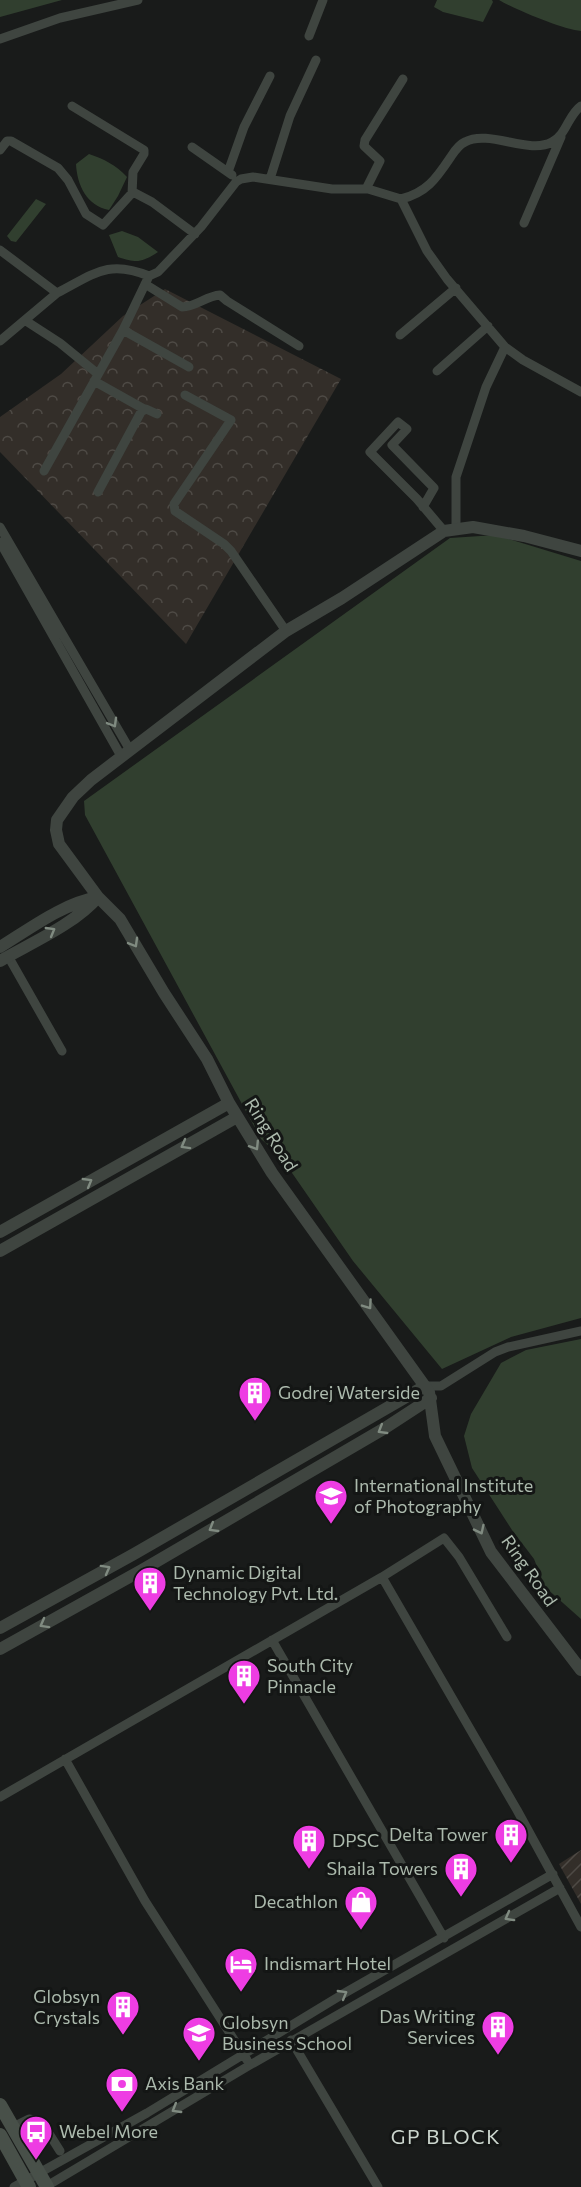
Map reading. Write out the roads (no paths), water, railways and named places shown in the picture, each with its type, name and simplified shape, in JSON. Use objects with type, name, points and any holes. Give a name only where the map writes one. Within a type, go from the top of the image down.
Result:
[{"type":"main road","points":[[0,2105],[46,2187]]},
{"type":"main road","points":[[0,2135],[23,2185]]},
{"type":"street","points":[[0,39],[60,18],[138,0]]},
{"type":"street","points":[[309,36],[323,0]]},
{"type":"street","points":[[270,179],[290,116],[316,60]]},
{"type":"street","points":[[228,172],[244,127],[270,76]]},
{"type":"street","points":[[366,189],[380,160],[367,150],[364,146],[365,140],[403,79]]},
{"type":"street","points":[[0,150],[7,141],[11,141],[58,168],[68,180],[86,214],[103,225],[132,194],[133,172],[145,152],[72,106]]},
{"type":"street","points":[[524,223],[561,135],[576,109],[581,106]]},
{"type":"street","points":[[44,471],[123,330],[147,280],[166,265],[195,234],[239,180],[254,177],[332,189],[366,189],[401,199],[425,189],[436,178],[455,151],[470,139],[479,138],[543,146],[561,135]]},
{"type":"street","points":[[192,147],[239,180]]},
{"type":"street","points":[[132,194],[133,192],[152,202],[195,234]]},
{"type":"street","points":[[401,199],[427,251],[505,346],[523,360],[581,392]]},
{"type":"street","points":[[0,250],[57,292]]},
{"type":"street","points":[[0,341],[57,292],[106,268],[136,270],[182,307],[188,307],[212,295],[220,295],[299,346]]},
{"type":"street","points":[[400,335],[456,288]]},
{"type":"street","points":[[26,321],[60,343],[96,378],[144,409],[157,414]]},
{"type":"street","points":[[437,371],[488,326]]},
{"type":"street","points":[[123,330],[189,367]]},
{"type":"street","points":[[450,530],[456,477],[486,387],[505,346]]},
{"type":"street","points":[[184,395],[231,420],[174,504],[175,511],[231,551],[286,631]]},
{"type":"street","points":[[98,492],[144,409]]},
{"type":"street","points":[[423,507],[434,488],[392,445],[407,429],[398,422],[370,452],[423,507],[450,530]]},
{"type":"street","points":[[0,527],[125,753]]},
{"type":"street","points":[[125,753],[286,631],[450,530],[473,527],[524,536],[581,551]]},
{"type":"street","points":[[0,542],[125,753]]},
{"type":"street","name":"Ring Road","points":[[125,753],[79,791],[63,811],[57,820],[58,843],[98,897],[120,919],[207,1059],[237,1117],[279,1183],[425,1386],[431,1398],[435,1436],[491,1552],[581,1670]]},
{"type":"street","points":[[62,1051],[3,955],[42,921],[80,901],[98,897]]},
{"type":"street","points":[[0,1232],[229,1103]]},
{"type":"street","points":[[0,1251],[237,1117]]},
{"type":"street","points":[[131,1157],[140,1170]]},
{"type":"street","points":[[64,1196],[72,1209]]},
{"type":"street","points":[[0,1649],[168,1555],[385,1428],[431,1398],[441,1386],[495,1352],[581,1331]]},
{"type":"street","points":[[0,1628],[160,1539],[425,1386],[441,1386]]},
{"type":"street","points":[[0,1797],[382,1577],[445,1538],[459,1557],[507,1638]]},
{"type":"street","points":[[160,1539],[168,1555]]},
{"type":"street","points":[[382,1577],[553,1874],[581,1927]]},
{"type":"street","points":[[272,1640],[444,1938]]},
{"type":"street","points":[[65,1759],[145,1901],[250,2065]]},
{"type":"street","points":[[23,2185],[39,2173],[244,2055],[343,1994],[553,1874]]},
{"type":"street","points":[[46,2187],[291,2040],[560,1888]]},
{"type":"street","points":[[291,2040],[378,2187]]},
{"type":"street","points":[[13,2127],[29,2119],[41,2121],[60,2151]]},
{"type":"place","name":"Godrej Waterside","points":[[255,1422]]},
{"type":"place","name":"International Institute of Photography","points":[[331,1525]]},
{"type":"place","name":"Dynamic Digital Technology Pvt. Ltd.","points":[[150,1612]]},
{"type":"place","name":"South City Pinnacle","points":[[244,1705]]},
{"type":"place","name":"Delta Tower","points":[[511,1864]]},
{"type":"place","name":"DPSC","points":[[309,1870]]},
{"type":"place","name":"Shaila Towers","points":[[461,1898]]},
{"type":"place","name":"Decathlon","points":[[361,1931]]},
{"type":"place","name":"Indismart Hotel","points":[[241,1993]]},
{"type":"place","name":"Globsyn Crystals","points":[[123,2036]]},
{"type":"place","name":"Das Writing Services","points":[[498,2056]]},
{"type":"place","name":"Globsyn Business School","points":[[199,2062]]},
{"type":"place","name":"Axis Bank","points":[[122,2113]]},
{"type":"place","name":"Webel More","points":[[36,2161]]},
{"type":"district","name":"GP BLOCK","points":[[446,2137]]}]
